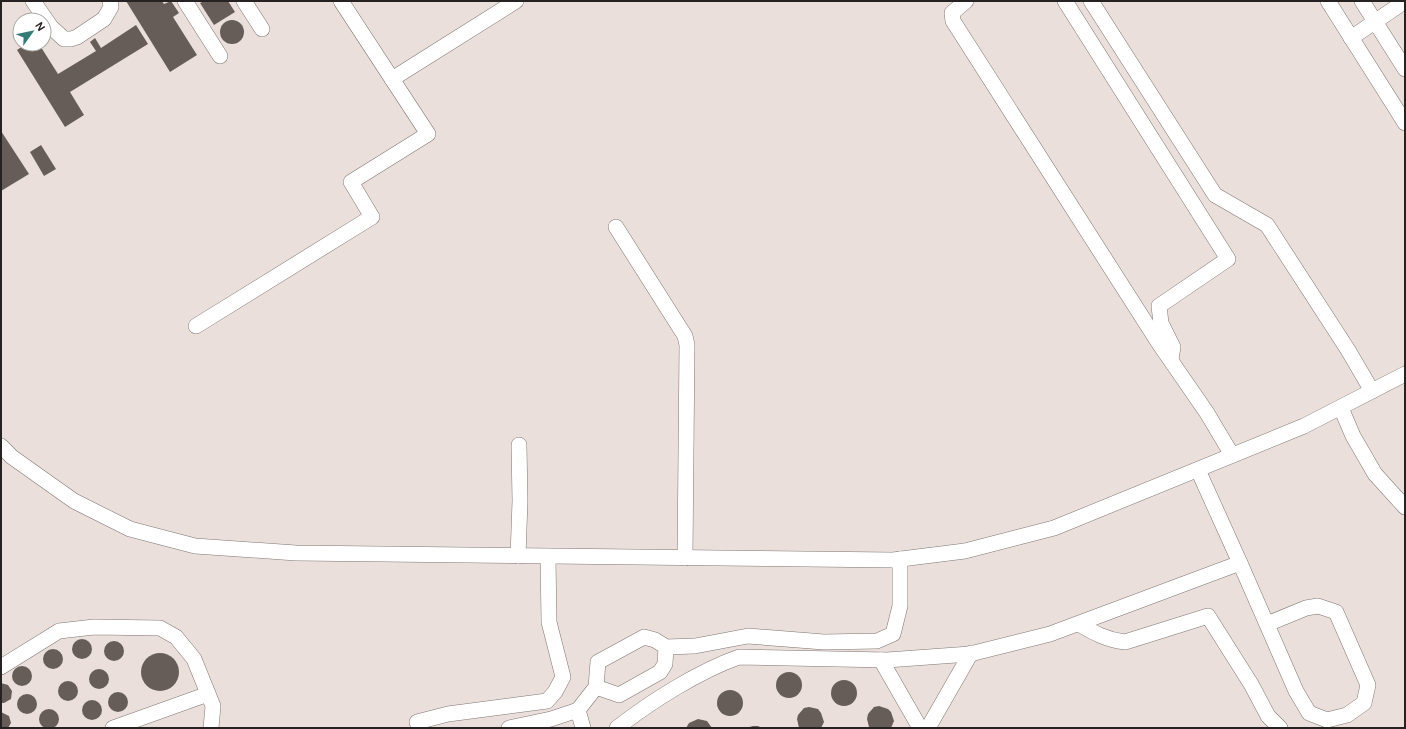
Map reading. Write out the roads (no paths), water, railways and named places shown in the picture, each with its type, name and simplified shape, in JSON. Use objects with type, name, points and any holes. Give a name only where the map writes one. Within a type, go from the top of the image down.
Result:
[{"type":"street","points":[[33,1],[57,34],[64,39],[71,39],[104,19],[112,7],[110,1]]},
{"type":"street","points":[[185,1],[220,56]]},
{"type":"street","points":[[244,1],[262,29]]},
{"type":"street","points":[[196,326],[372,216],[351,182],[428,134],[341,1]]},
{"type":"street","points":[[392,79],[516,1]]},
{"type":"street","points":[[966,1],[952,13],[952,21],[1170,360],[1207,413],[1232,455]]},
{"type":"street","points":[[1065,1],[1228,259],[1159,306],[1161,323],[1173,347],[1170,360]]},
{"type":"street","points":[[1090,1],[1215,195],[1267,225],[1372,391]]},
{"type":"street","points":[[1328,1],[1405,123]]},
{"type":"street","points":[[1362,1],[1375,21],[1399,48],[1405,69]]},
{"type":"street","points":[[1351,38],[1375,21],[1399,8]]},
{"type":"street","points":[[616,227],[685,336],[687,458],[685,558]]},
{"type":"street","points":[[1,446],[12,456],[74,501],[130,529],[195,546],[296,553],[548,557],[855,560],[900,559],[965,551],[1054,528],[1304,426],[1405,374]]},
{"type":"street","points":[[1341,408],[1353,436],[1375,474],[1405,507]]},
{"type":"street","points":[[518,556],[520,500],[519,445]]},
{"type":"street","points":[[1198,470],[1296,691],[1309,714],[1326,720],[1347,715],[1364,703],[1368,685],[1336,612],[1318,606],[1306,608],[1267,624]]},
{"type":"street","points":[[419,728],[417,722],[448,714],[547,701],[555,692],[563,676],[549,622],[548,557]]},
{"type":"street","points":[[509,728],[551,719],[578,710],[596,687],[598,662],[644,637],[655,640],[666,647],[695,646],[748,636],[824,642],[877,641],[894,634],[900,606],[900,559]]},
{"type":"street","points":[[617,728],[641,709],[721,664],[739,657],[881,660],[971,653],[1050,634],[1240,563]]},
{"type":"street","points":[[1079,624],[1096,635],[1111,641],[1125,642],[1208,616],[1251,684],[1268,716],[1280,728]]},
{"type":"street","points":[[1,667],[59,631],[94,627],[160,628],[176,637],[186,647],[194,659],[213,706],[211,728]]},
{"type":"street","points":[[596,687],[619,695],[660,672],[665,664],[666,647]]},
{"type":"street","points":[[928,728],[971,653]]},
{"type":"street","points":[[881,660],[920,728]]},
{"type":"street","points":[[113,728],[208,694]]},
{"type":"street","points":[[578,710],[583,728]]}]
